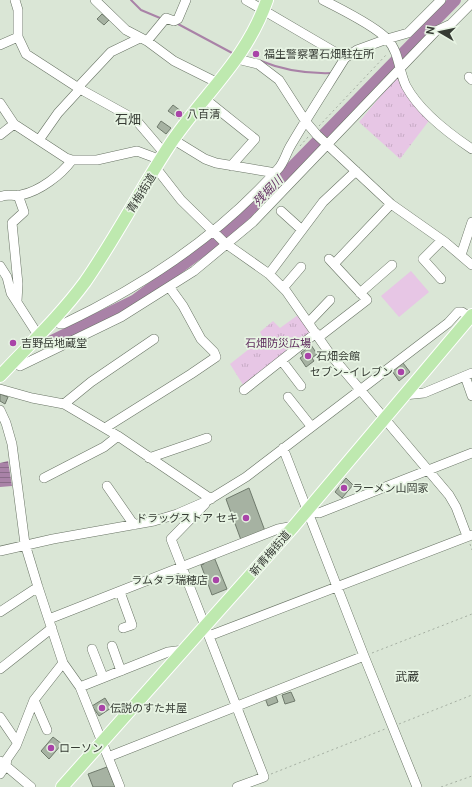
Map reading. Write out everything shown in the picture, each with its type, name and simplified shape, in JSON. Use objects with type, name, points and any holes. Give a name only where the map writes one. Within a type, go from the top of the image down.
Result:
[{"type":"main road","name":"青梅街道","points":[[0,376],[54,318],[90,274],[174,140],[237,59],[252,36],[265,5]]},
{"type":"main road","name":"新青梅街道","points":[[62,787],[184,650],[207,631],[471,316]]},
{"type":"street","points":[[15,0],[18,10],[18,37],[26,54],[80,89],[136,120],[161,161],[181,200],[226,244],[269,274],[283,288],[360,389],[428,470],[456,507],[469,535],[337,587],[207,631]]},
{"type":"street","points":[[95,0],[126,30],[144,40],[174,62],[218,83]]},
{"type":"street","points":[[39,140],[58,113],[80,89],[81,84],[108,55],[144,40],[166,18],[174,21],[178,20],[186,0]]},
{"type":"street","points":[[246,0],[265,5],[345,58]]},
{"type":"street","points":[[323,0],[387,39],[406,86],[416,101],[447,132],[472,149]]},
{"type":"street","points":[[54,318],[60,324],[63,324],[120,295],[174,261],[213,231],[279,169],[290,147],[345,58],[353,52],[408,33],[441,0]]},
{"type":"street","points":[[14,361],[20,366],[46,354],[121,317],[170,288],[253,222],[327,143],[436,31],[451,24],[472,3]]},
{"type":"street","points":[[0,45],[18,37]]},
{"type":"street","points":[[237,59],[258,64],[279,80],[306,122],[318,131],[327,143],[356,171],[391,204],[442,240],[472,265]]},
{"type":"street","points":[[206,99],[255,138],[231,166]]},
{"type":"street","points":[[0,103],[14,124],[72,160],[97,160],[137,151],[161,161]]},
{"type":"street","points":[[0,135],[14,124]]},
{"type":"street","points":[[174,140],[205,159],[231,166],[273,174]]},
{"type":"street","points":[[0,197],[8,195],[18,196],[43,185],[72,160]]},
{"type":"street","points":[[269,274],[323,202],[356,171]]},
{"type":"street","points":[[17,301],[18,284],[12,223],[24,212],[18,196]]},
{"type":"street","points":[[244,390],[367,300],[331,261],[391,204]]},
{"type":"street","points":[[281,211],[302,230]]},
{"type":"street","points":[[461,255],[472,222]]},
{"type":"street","points":[[441,279],[423,259],[442,240]]},
{"type":"street","points":[[360,293],[392,265]]},
{"type":"street","points":[[0,266],[7,277],[11,293],[38,335]]},
{"type":"street","points":[[283,288],[300,267]]},
{"type":"street","points":[[105,428],[216,357],[214,352],[201,339],[183,306],[170,288]]},
{"type":"street","points":[[308,322],[330,300]]},
{"type":"street","points":[[0,551],[25,544],[134,525],[169,517],[209,500],[246,476],[448,323],[458,312],[471,316]]},
{"type":"street","points":[[64,404],[91,382],[154,339]]},
{"type":"street","points":[[282,361],[296,383]]},
{"type":"street","points":[[404,395],[424,393],[469,375],[472,396]]},
{"type":"street","points":[[0,389],[32,398],[64,404],[118,436],[209,500]]},
{"type":"street","points":[[288,397],[311,426]]},
{"type":"street","points":[[0,410],[12,444],[25,544],[38,587],[63,663],[80,687],[120,787]]},
{"type":"street","points":[[44,478],[104,447],[118,436]]},
{"type":"street","points":[[149,458],[207,438]]},
{"type":"street","points":[[283,448],[417,787]]},
{"type":"street","points":[[307,510],[319,513],[472,453]]},
{"type":"street","points":[[107,486],[134,525]]},
{"type":"street","points":[[209,500],[171,539],[235,707],[264,777],[237,787]]},
{"type":"street","points":[[0,669],[50,624],[120,592],[278,529],[294,526]]},
{"type":"street","points":[[0,612],[38,587]]},
{"type":"street","points":[[120,592],[132,625],[123,628]]},
{"type":"street","points":[[112,646],[121,670]]},
{"type":"street","points":[[92,649],[103,677]]},
{"type":"street","points":[[80,687],[168,652],[184,650]]},
{"type":"street","points":[[108,757],[364,656]]},
{"type":"street","points":[[0,774],[3,763],[18,742],[34,700],[63,663]]},
{"type":"street","points":[[34,700],[47,730]]},
{"type":"street","points":[[0,717],[18,742]]},
{"type":"street","points":[[3,763],[31,787]]},
{"type":"path","points":[[318,131],[392,51]]},
{"type":"path","points":[[364,656],[472,614]]},
{"type":"path","points":[[264,777],[472,695]]},
{"type":"path","points":[[441,787],[472,776]]},
{"type":"green space","points":[[398,75],[431,118],[400,159],[359,122]]},
{"type":"green space","points":[[411,271],[429,292],[399,317],[381,296]]},
{"type":"green space","name":"石畑防災広場","points":[[298,315],[314,333],[245,388],[230,364],[263,338],[260,332],[273,321],[280,328]]},
{"type":"shaded area","points":[[8,461],[12,486],[0,487],[0,463]]},
{"type":"building","points":[[102,14],[109,20],[104,25],[97,19]]},
{"type":"building","points":[[173,105],[185,114],[181,120],[168,111]]},
{"type":"building","points":[[161,121],[171,128],[166,134],[157,127]]},
{"type":"building","points":[[311,345],[317,354],[312,358],[314,361],[306,367],[300,358],[303,356],[301,353]]},
{"type":"building","points":[[403,363],[410,372],[399,381],[392,371]]},
{"type":"building","points":[[0,394],[8,397],[5,404],[0,401]]},
{"type":"building","points":[[346,478],[353,485],[342,498],[335,492]]},
{"type":"building","points":[[249,488],[265,531],[241,540],[226,499]]},
{"type":"building","points":[[214,557],[227,589],[212,595],[201,565],[204,564],[203,561]]},
{"type":"building","points":[[291,692],[295,701],[285,704],[282,695]]},
{"type":"building","points":[[275,694],[278,702],[268,706],[265,698]]},
{"type":"building","points":[[105,698],[111,708],[99,716],[92,706]]},
{"type":"building","points":[[53,737],[62,744],[49,759],[41,751]]},
{"type":"building","points":[[107,767],[115,787],[93,787],[88,774]]},
{"type":"waterway","points":[[131,0],[141,10],[160,18]]},
{"type":"waterway","name":"残堀川","points":[[50,342],[134,301],[227,232],[455,0]]},
{"type":"waterway","points":[[178,24],[234,54]]},
{"type":"waterway","points":[[261,61],[296,71],[333,73]]},
{"type":"place","name":"福生警察署石畑駐在所","points":[[256,54]]},
{"type":"place","name":"八百清","points":[[179,114]]},
{"type":"place","name":"吉野岳地蔵堂","points":[[13,343]]},
{"type":"place","name":"石畑会館","points":[[308,356]]},
{"type":"place","name":"セブン-イレブン","points":[[401,372]]},
{"type":"place","name":"ラーメン山岡家","points":[[344,488]]},
{"type":"place","name":"ドラッグストア セキ","points":[[246,518]]},
{"type":"place","name":"ラムタラ瑞穂店","points":[[216,580]]},
{"type":"place","name":"伝説のすた丼屋","points":[[102,708]]},
{"type":"place","name":"ローソン","points":[[51,748]]},
{"type":"district","name":"石畑","points":[[128,119]]},
{"type":"district","name":"武蔵","points":[[407,677]]}]
